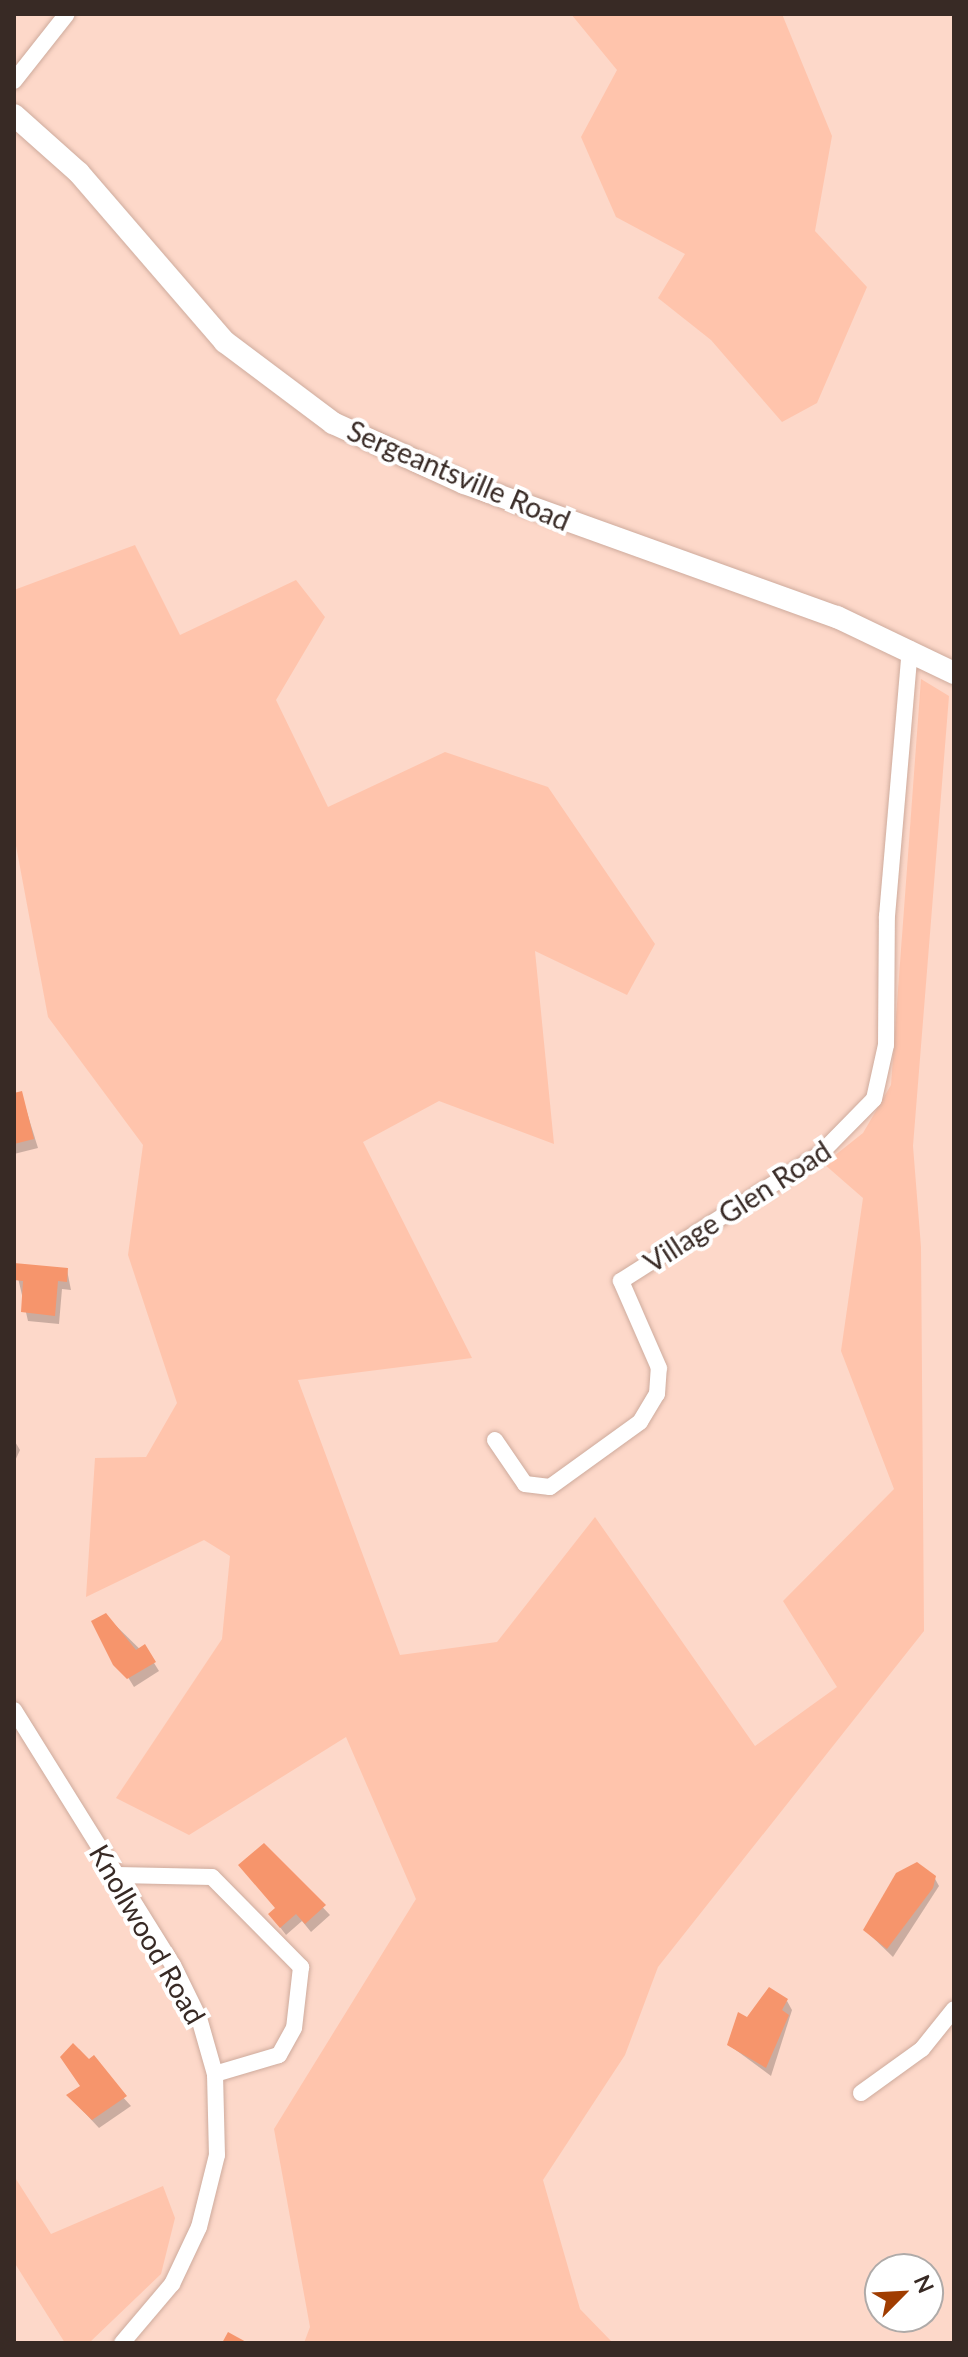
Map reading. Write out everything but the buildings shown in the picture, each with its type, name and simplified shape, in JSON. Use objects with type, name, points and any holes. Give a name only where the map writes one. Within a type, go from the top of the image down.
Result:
[{"type":"main road","name":"Sergeantsville Road","points":[[14,115],[79,173],[225,342],[333,423],[464,483],[910,649],[954,673]]},
{"type":"street","points":[[14,81],[67,14]]},
{"type":"street","name":"Village Glen Road","points":[[495,1440],[525,1484],[550,1487],[633,1427],[657,1394],[659,1368],[621,1281],[819,1155],[874,1099],[886,1045],[887,916],[910,649]]},
{"type":"street","name":"Knollwood Road","points":[[14,1710],[187,1991],[215,2074],[217,2155],[199,2227],[172,2284],[122,2343]]},
{"type":"street","points":[[117,1875],[212,1877],[301,1967],[294,2028],[279,2055],[215,2074]]},
{"type":"street","points":[[861,2093],[922,2049],[954,2009]]},
{"type":"shaded area","points":[[571,14],[782,14],[832,136],[815,231],[867,287],[817,403],[782,422],[711,340],[658,298],[685,254],[616,217],[581,137],[617,70]]},
{"type":"shaded area","points":[[135,545],[180,635],[296,580],[325,617],[276,700],[328,807],[445,752],[548,787],[655,944],[627,995],[535,951],[554,1144],[439,1101],[363,1142],[472,1358],[298,1380],[400,1655],[497,1642],[595,1517],[755,1746],[837,1687],[783,1601],[894,1489],[841,1351],[863,1198],[824,1164],[863,1133],[891,1085],[921,679],[949,696],[913,1146],[921,1247],[924,1631],[658,1967],[625,2055],[543,2180],[580,2309],[613,2343],[304,2343],[310,2327],[274,2129],[416,1899],[346,1737],[189,1835],[116,1798],[222,1639],[230,1556],[204,1540],[86,1597],[95,1458],[146,1457],[177,1403],[128,1255],[143,1145],[48,1017],[14,835],[14,590]]},
{"type":"shaded area","points":[[14,2176],[51,2234],[163,2186],[175,2218],[161,2274],[89,2343],[65,2343],[14,2262]]}]
